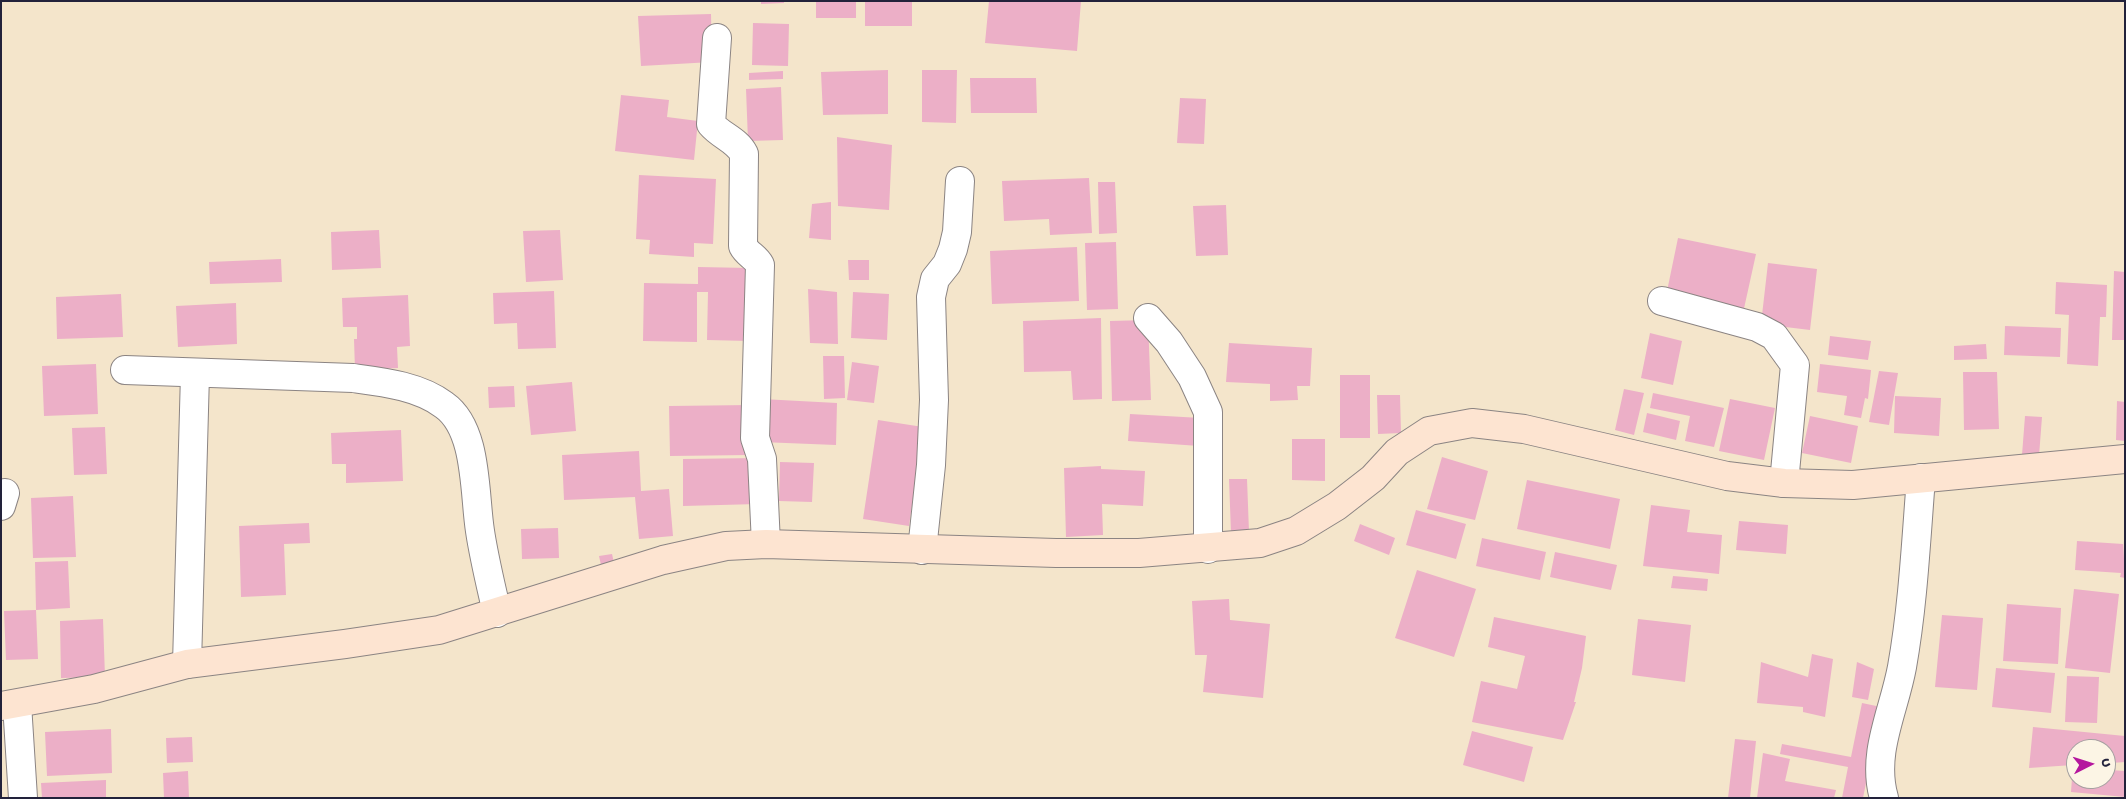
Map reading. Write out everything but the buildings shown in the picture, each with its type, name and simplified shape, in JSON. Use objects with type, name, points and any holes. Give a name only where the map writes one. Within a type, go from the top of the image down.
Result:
[{"type":"street","points":[[717,38],[711,124],[718,133],[740,145],[744,154],[743,246],[745,250],[756,257],[760,265],[755,438],[762,459],[766,544]]},
{"type":"street","points":[[922,550],[931,465],[934,400],[931,297],[935,279],[947,264],[954,249],[960,181]]},
{"type":"street","points":[[1662,301],[1757,327],[1774,336],[1795,365],[1784,483]]},
{"type":"street","points":[[1148,318],[1169,342],[1192,377],[1208,412],[1208,549]]},
{"type":"street","points":[[125,370],[195,374],[353,378],[389,383],[423,394],[445,405],[460,423],[470,449],[480,530],[497,613]]},
{"type":"street","points":[[187,664],[195,374]]},
{"type":"street","points":[[23,798],[9,705],[94,689],[187,664],[439,630],[663,560],[726,546],[766,544],[1065,553],[1208,549],[1260,543],[1296,531],[1337,506],[1373,478],[1397,452],[1429,431],[1472,423],[1524,430],[1727,476],[1784,483],[1852,485],[2125,459]]},
{"type":"street","points":[[1884,798],[1880,787],[1881,748],[1902,668],[1915,555],[1921,478]]}]
